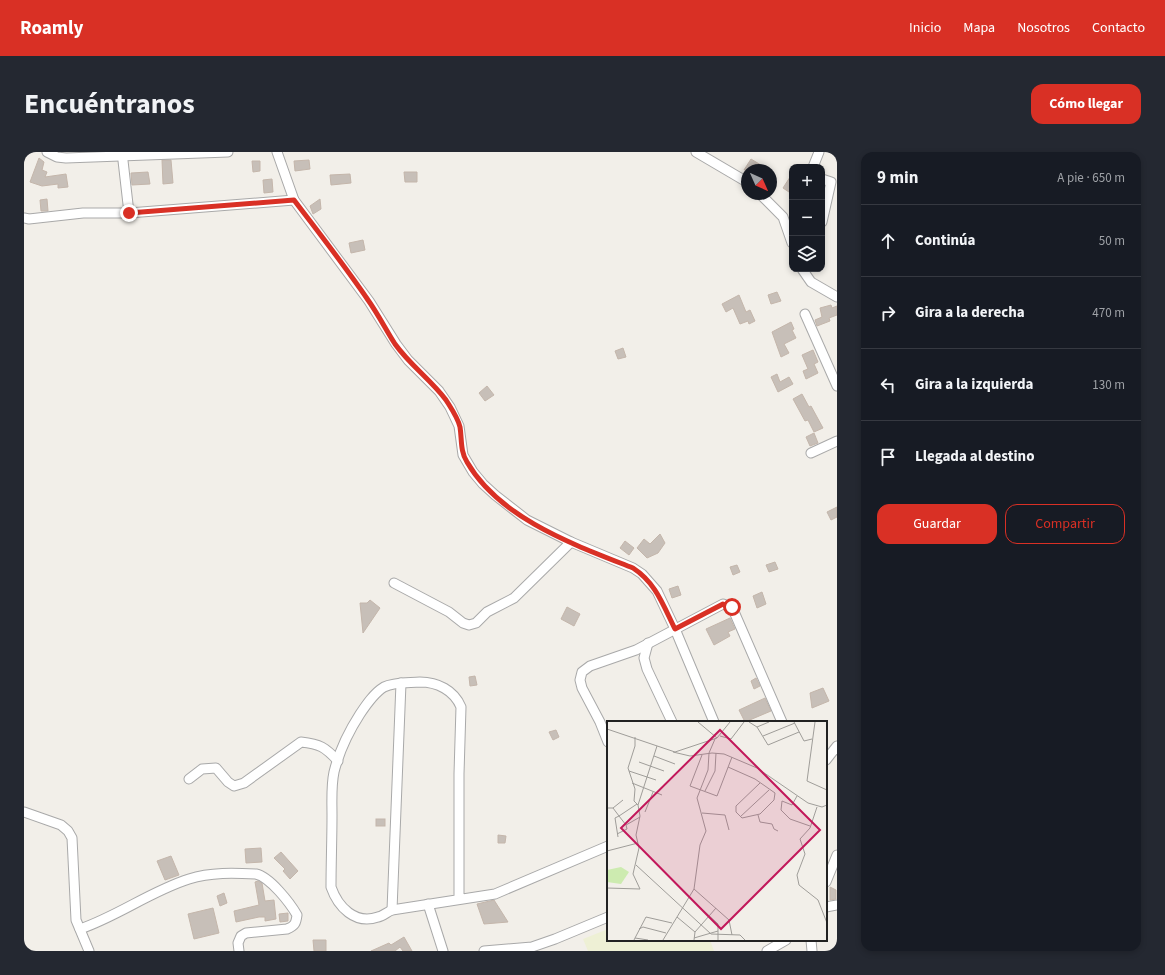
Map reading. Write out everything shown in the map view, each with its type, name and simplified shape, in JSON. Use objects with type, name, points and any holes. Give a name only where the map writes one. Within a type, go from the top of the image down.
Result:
[{"type":"street","points":[[47,152],[57,157],[66,158],[122,154],[228,152]]},
{"type":"street","points":[[277,152],[294,200],[369,301],[408,360],[439,391],[450,407],[459,426],[463,455],[473,472],[494,495],[527,520],[571,542],[633,568],[642,574],[656,591],[675,629],[714,721]]},
{"type":"street","points":[[696,152],[713,156],[741,177]]},
{"type":"street","points":[[815,164],[819,152]]},
{"type":"street","points":[[122,154],[129,213]]},
{"type":"street","points":[[825,212],[834,183]]},
{"type":"street","points":[[24,218],[29,219],[83,213],[129,213],[294,200]]},
{"type":"street","points":[[766,200],[783,217],[790,236]]},
{"type":"street","points":[[804,272],[811,282],[837,297]]},
{"type":"street","points":[[809,279],[810,272]]},
{"type":"street","points":[[805,314],[837,386]]},
{"type":"street","points":[[811,453],[837,441]]},
{"type":"street","points":[[394,583],[449,612],[469,625],[476,623],[487,612],[514,598],[571,542]]},
{"type":"street","points":[[607,740],[600,722],[582,688],[580,680],[582,672],[590,666],[636,650],[723,604],[732,607],[782,721]]},
{"type":"street","points":[[648,643],[644,658],[672,721]]},
{"type":"street","points":[[459,899],[459,774],[461,706],[454,694],[440,685],[428,682],[390,685],[382,688],[368,702],[352,726],[334,773],[332,790],[331,887],[339,903],[344,909],[359,919],[369,919],[379,917],[392,910],[495,894],[607,846]]},
{"type":"street","points":[[392,910],[401,683]]},
{"type":"street","points":[[189,779],[202,769],[216,768],[228,782],[234,786],[244,783],[301,742],[315,743],[328,750],[338,761]]},
{"type":"street","points":[[827,759],[837,746]]},
{"type":"street","points":[[24,812],[61,825],[68,831],[72,838],[76,920],[89,951]]},
{"type":"street","points":[[827,880],[837,855]]},
{"type":"street","points":[[80,930],[170,886],[190,878],[217,873],[261,875],[277,890],[294,910],[297,915],[296,921],[292,927],[246,933],[240,936],[238,943],[239,951]]},
{"type":"street","points":[[428,904],[443,951]]},
{"type":"street","points":[[827,907],[837,905]]},
{"type":"street","points":[[484,951],[532,947],[555,940],[607,917]]},
{"type":"street","points":[[767,951],[784,941]]},
{"type":"street","points":[[811,941],[812,951]]},
{"type":"green space","points":[[607,929],[607,941],[710,941],[714,951],[588,951],[583,939]]},
{"type":"building","points":[[39,158],[44,162],[42,170],[47,172],[45,177],[66,174],[68,187],[58,188],[58,184],[42,186],[30,182]]},
{"type":"building","points":[[751,159],[759,164],[748,164]]},
{"type":"building","points":[[162,160],[171,160],[173,183],[163,184]]},
{"type":"building","points":[[309,160],[310,169],[295,171],[294,161]]},
{"type":"building","points":[[252,161],[260,161],[260,171],[253,172]]},
{"type":"building","points":[[148,172],[150,184],[132,185],[131,173]]},
{"type":"building","points":[[404,172],[417,172],[417,182],[405,182]]},
{"type":"building","points":[[350,174],[351,183],[331,185],[330,175]]},
{"type":"building","points":[[272,179],[273,192],[264,193],[263,180]]},
{"type":"building","points":[[789,179],[789,192],[783,188]]},
{"type":"building","points":[[47,199],[48,211],[41,211],[40,200]]},
{"type":"building","points":[[320,199],[321,209],[313,214],[310,206]]},
{"type":"building","points":[[363,240],[365,250],[351,253],[349,243]]},
{"type":"building","points":[[777,292],[781,301],[771,304],[768,295]]},
{"type":"building","points":[[739,295],[746,312],[750,310],[755,321],[749,324],[748,321],[740,324],[733,308],[726,312],[722,304]]},
{"type":"building","points":[[831,305],[832,308],[837,306],[837,315],[829,318],[830,321],[817,326],[815,320],[822,317],[820,308]]},
{"type":"building","points":[[791,322],[794,329],[792,330],[796,338],[784,344],[789,353],[781,357],[772,332]]},
{"type":"building","points":[[623,348],[626,357],[618,359],[615,351]]},
{"type":"building","points":[[813,350],[818,362],[814,364],[818,373],[806,379],[803,371],[808,369],[802,355]]},
{"type":"building","points":[[777,374],[780,382],[789,377],[793,384],[778,392],[771,377]]},
{"type":"building","points":[[487,386],[494,395],[485,401],[479,393]]},
{"type":"building","points":[[802,394],[809,407],[811,406],[823,428],[814,432],[808,420],[805,421],[793,399]]},
{"type":"building","points":[[814,433],[818,443],[810,446],[806,437]]},
{"type":"building","points":[[837,507],[837,517],[831,520],[827,512]]},
{"type":"building","points":[[660,534],[665,543],[658,553],[647,558],[637,548],[644,539],[650,544]]},
{"type":"building","points":[[625,541],[634,548],[629,555],[620,548]]},
{"type":"building","points":[[775,562],[778,569],[769,572],[766,565]]},
{"type":"building","points":[[737,565],[740,572],[733,575],[730,567]]},
{"type":"building","points":[[678,586],[681,595],[672,598],[669,589]]},
{"type":"building","points":[[762,592],[766,604],[757,608],[753,596]]},
{"type":"building","points":[[370,600],[380,608],[363,633],[360,603],[367,603]]},
{"type":"building","points":[[567,607],[580,614],[574,626],[561,619]]},
{"type":"building","points":[[730,618],[735,629],[728,632],[730,636],[714,645],[706,629]]},
{"type":"building","points":[[475,676],[477,685],[470,686],[469,677]]},
{"type":"building","points":[[756,678],[760,686],[754,689],[751,681]]},
{"type":"building","points":[[823,688],[829,701],[812,708],[810,693]]},
{"type":"building","points":[[765,698],[771,711],[744,721],[739,710]]},
{"type":"building","points":[[556,730],[559,737],[553,740],[549,732]]},
{"type":"building","points":[[376,819],[385,819],[385,826],[376,826]]},
{"type":"building","points":[[498,835],[506,836],[505,843],[498,843]]},
{"type":"building","points":[[261,848],[262,862],[246,863],[245,849]]},
{"type":"building","points":[[281,852],[298,871],[290,879],[283,871],[285,869],[274,858]]},
{"type":"building","points":[[171,856],[179,875],[165,880],[157,861]]},
{"type":"building","points":[[258,881],[262,883],[265,901],[274,900],[276,919],[265,921],[265,917],[259,917],[236,922],[234,911],[259,905],[255,882]]},
{"type":"building","points":[[830,887],[836,890],[836,899],[830,900]]},
{"type":"building","points":[[224,893],[227,903],[220,906],[217,896]]},
{"type":"building","points":[[494,900],[508,922],[484,924],[477,904]]},
{"type":"building","points":[[213,908],[219,933],[194,939],[188,914]]},
{"type":"building","points":[[288,913],[288,921],[280,922],[279,914]]},
{"type":"building","points":[[404,937],[412,951],[403,951],[400,947],[395,951],[371,951],[389,943],[391,945]]},
{"type":"building","points":[[313,940],[326,940],[326,951],[314,951]]},
{"type":"route","points":[[129,213],[294,200],[369,301],[408,360],[439,391],[450,407],[459,426],[463,455],[473,472],[494,495],[527,520],[571,542],[633,568],[642,574],[656,591],[675,629],[719,605],[727,604],[732,607]]}]
